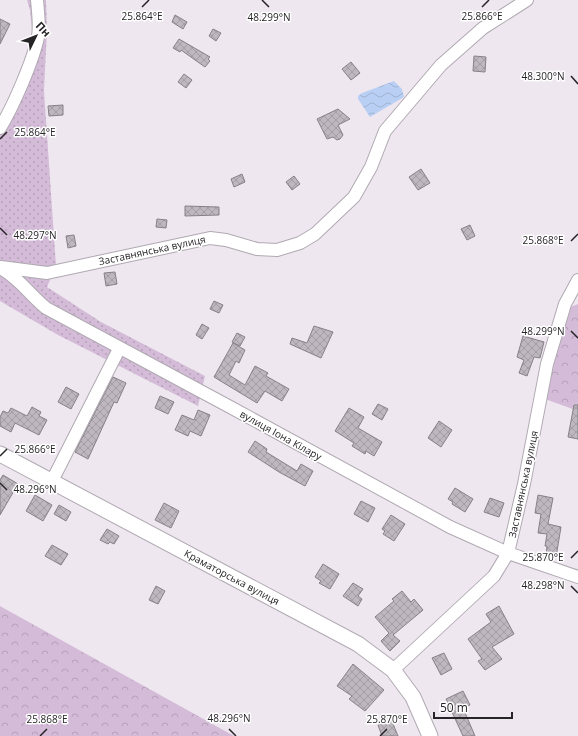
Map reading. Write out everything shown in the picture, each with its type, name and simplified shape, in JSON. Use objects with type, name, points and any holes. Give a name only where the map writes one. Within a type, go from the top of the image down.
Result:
[{"type":"street","points":[[0,128],[13,104],[38,37],[39,18],[37,0]]},
{"type":"street","name":"Заставнянська вулиця","points":[[0,267],[47,272],[210,238],[226,240],[257,249],[277,250],[300,243],[315,234],[354,197],[371,168],[385,131],[441,66],[483,28],[527,0]]},
{"type":"street","name":"вулиця Іона Кілару","points":[[0,267],[16,278],[33,298],[46,308],[450,527],[508,553],[578,577]]},
{"type":"street","name":"Заставнянська вулиця","points":[[393,670],[494,576],[508,553],[524,484],[547,364],[565,304],[578,280]]},
{"type":"street","points":[[52,481],[119,348]]},
{"type":"street","name":"Краматорська вулиця","points":[[0,454],[358,644],[393,670],[413,697],[430,736]]},
{"type":"green space","points":[[27,0],[46,0],[47,30],[44,91],[56,266],[47,287],[101,322],[205,376],[198,406],[58,335],[0,301],[0,117],[11,97],[33,40],[30,10]]},
{"type":"green space","points":[[578,304],[578,411],[545,399],[568,308]]},
{"type":"green space","points":[[0,606],[234,736],[0,736]]},
{"type":"water","points":[[394,81],[402,89],[404,97],[370,117],[358,99],[358,96],[362,93]]},
{"type":"building","points":[[175,15],[187,22],[183,29],[172,22]]},
{"type":"building","points":[[0,19],[10,24],[0,44]]},
{"type":"building","points":[[213,29],[221,33],[216,41],[209,36]]},
{"type":"building","points":[[179,39],[210,57],[208,59],[210,61],[205,67],[181,50],[180,52],[173,48]]},
{"type":"building","points":[[474,56],[486,57],[485,72],[473,71]]},
{"type":"building","points":[[351,62],[360,73],[351,80],[342,69]]},
{"type":"building","points":[[184,74],[192,80],[186,88],[178,82]]},
{"type":"building","points":[[63,105],[63,115],[49,116],[48,106]]},
{"type":"building","points":[[338,109],[350,119],[338,125],[343,135],[340,139],[337,140],[333,137],[327,139],[317,119]]},
{"type":"building","points":[[421,169],[430,183],[418,190],[409,177]]},
{"type":"building","points":[[242,174],[245,182],[234,187],[231,179]]},
{"type":"building","points":[[294,176],[300,184],[292,190],[286,182]]},
{"type":"building","points":[[185,206],[219,207],[219,215],[185,216]]},
{"type":"building","points":[[157,219],[167,220],[166,228],[156,227]]},
{"type":"building","points":[[470,225],[475,236],[467,240],[461,229]]},
{"type":"building","points":[[74,235],[76,246],[68,248],[66,236]]},
{"type":"building","points":[[115,272],[117,284],[106,286],[104,273]]},
{"type":"building","points":[[214,301],[223,305],[219,313],[210,309]]},
{"type":"building","points":[[202,324],[209,328],[202,339],[196,335]]},
{"type":"building","points":[[314,326],[333,332],[321,358],[290,344],[292,338],[307,343]]},
{"type":"building","points":[[237,333],[245,337],[240,346],[232,342]]},
{"type":"building","points":[[523,336],[544,342],[540,358],[534,357],[527,376],[519,373],[524,360],[517,357]]},
{"type":"building","points":[[233,343],[245,350],[239,363],[236,361],[229,375],[245,385],[255,366],[268,373],[266,376],[289,389],[282,401],[265,391],[257,403],[214,377]]},
{"type":"building","points":[[113,377],[126,383],[117,403],[114,402],[88,459],[75,452]]},
{"type":"building","points":[[66,387],[79,394],[71,409],[58,402]]},
{"type":"building","points":[[160,396],[174,402],[168,414],[155,408]]},
{"type":"building","points":[[378,404],[388,409],[382,420],[372,414]]},
{"type":"building","points":[[574,405],[578,405],[578,439],[568,437]]},
{"type":"building","points":[[32,407],[41,412],[39,416],[47,420],[39,435],[15,423],[11,432],[0,426],[0,417],[3,411],[8,413],[11,408],[27,416]]},
{"type":"building","points":[[349,408],[364,417],[358,428],[382,442],[374,456],[366,451],[365,454],[352,446],[354,443],[335,431]]},
{"type":"building","points":[[198,410],[210,415],[201,436],[190,431],[188,436],[175,430],[182,415],[194,420]]},
{"type":"building","points":[[439,421],[452,430],[441,447],[428,438]]},
{"type":"building","points":[[255,441],[267,449],[266,452],[297,471],[301,464],[313,471],[305,486],[279,472],[248,452]]},
{"type":"building","points":[[3,475],[18,484],[0,515],[0,480]]},
{"type":"building","points":[[455,488],[473,499],[465,512],[452,504],[453,502],[448,499]]},
{"type":"building","points":[[35,495],[52,505],[43,521],[26,511]]},
{"type":"building","points":[[538,495],[553,498],[548,524],[561,527],[556,557],[546,556],[547,546],[545,546],[547,534],[538,533],[541,514],[535,513]]},
{"type":"building","points":[[490,498],[504,503],[499,517],[484,512]]},
{"type":"building","points":[[361,501],[375,508],[368,522],[354,514]]},
{"type":"building","points":[[164,503],[179,511],[171,528],[155,520]]},
{"type":"building","points":[[59,505],[71,512],[66,521],[54,514]]},
{"type":"building","points":[[391,515],[405,524],[394,541],[383,534],[385,531],[382,529]]},
{"type":"building","points":[[107,529],[119,536],[114,544],[110,542],[108,544],[100,540]]},
{"type":"building","points":[[52,545],[68,554],[61,565],[45,556]]},
{"type":"building","points":[[323,564],[339,574],[330,589],[319,583],[321,581],[315,577]]},
{"type":"building","points":[[353,583],[363,589],[358,596],[362,599],[358,606],[343,596]]},
{"type":"building","points":[[156,586],[165,591],[158,604],[149,600]]},
{"type":"building","points":[[402,591],[411,602],[414,599],[423,610],[393,635],[400,641],[390,651],[381,641],[389,633],[375,617],[394,601],[392,599]]},
{"type":"building","points":[[499,606],[514,634],[492,647],[502,659],[485,670],[478,661],[482,659],[468,639],[491,622],[486,614]]},
{"type":"building","points":[[444,653],[452,669],[441,675],[432,658]]},
{"type":"building","points":[[353,664],[384,690],[365,711],[349,699],[352,696],[337,686]]},
{"type":"building","points":[[463,691],[470,705],[463,708],[475,736],[463,736],[446,699]]},
{"type":"building","points":[[391,719],[398,736],[382,736],[378,725]]}]
